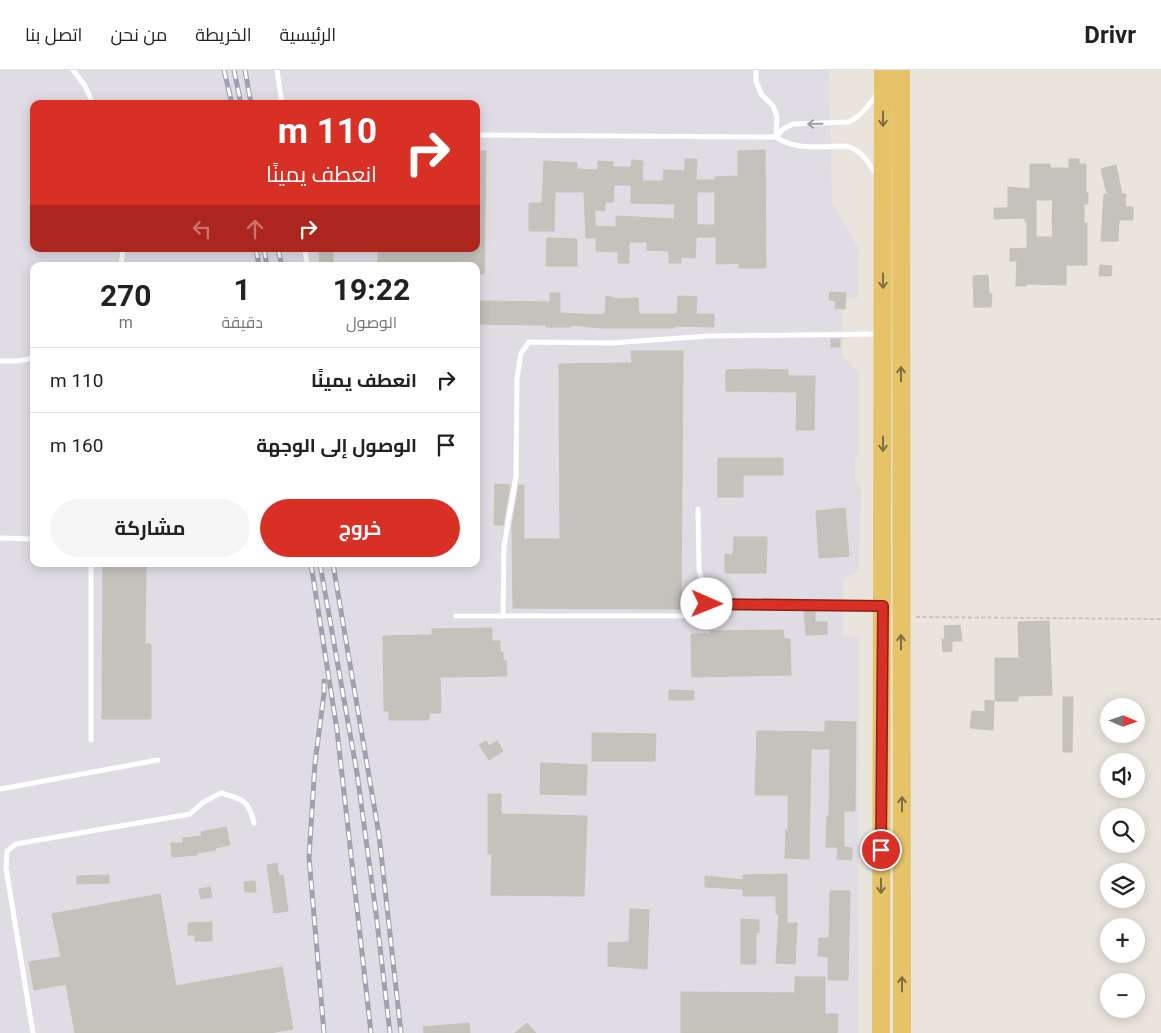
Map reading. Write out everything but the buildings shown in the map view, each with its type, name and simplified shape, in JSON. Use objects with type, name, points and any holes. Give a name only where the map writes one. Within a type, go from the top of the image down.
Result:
[{"type":"highway","points":[[901,70],[902,1033]]},
{"type":"highway","points":[[881,1033],[884,184],[882,76]]},
{"type":"lane","points":[[73,70],[85,86],[90,100]]},
{"type":"lane","points":[[277,70],[281,100]]},
{"type":"lane","points":[[756,70],[756,81],[761,94],[773,106],[777,117],[776,136]]},
{"type":"lane","points":[[776,136],[783,129],[793,124],[849,122],[857,118],[863,112],[882,76]]},
{"type":"lane","points":[[480,135],[776,136],[783,142],[793,146],[846,146],[852,148],[861,152],[884,184]]},
{"type":"lane","points":[[503,616],[504,546],[516,476],[517,379],[521,353],[529,342],[611,343],[709,336],[883,334]]},
{"type":"lane","points":[[0,361],[30,359]]},
{"type":"lane","points":[[698,509],[699,570],[707,604]]},
{"type":"lane","points":[[0,538],[30,539]]},
{"type":"lane","points":[[91,567],[91,740]]},
{"type":"lane","points":[[456,616],[676,616],[690,615],[707,604],[883,606]]},
{"type":"lane","points":[[0,789],[158,760]]},
{"type":"lane","points":[[33,1033],[6,868],[7,851],[16,844],[190,814],[202,803],[222,793],[241,798],[252,812],[254,823]]},
{"type":"path","points":[[901,617],[1161,619]]},
{"type":"shaded area","points":[[0,70],[829,70],[832,203],[859,249],[858,298],[842,298],[842,356],[859,373],[859,454],[855,460],[855,481],[861,487],[859,570],[843,580],[843,636],[859,637],[858,1033],[0,1033]]},
{"type":"railway","points":[[224,70],[231,100]]},
{"type":"railway","points":[[234,70],[240,100]]},
{"type":"railway","points":[[245,70],[250,100]]},
{"type":"railway","points":[[257,252],[258,262]]},
{"type":"railway","points":[[265,252],[266,262]]},
{"type":"railway","points":[[279,252],[281,262]]},
{"type":"railway","points":[[311,567],[337,730],[371,1033]]},
{"type":"railway","points":[[321,567],[357,773],[390,1033]]},
{"type":"railway","points":[[334,567],[379,835],[401,1033]]},
{"type":"railway","points":[[324,681],[315,763],[309,857],[324,1033]]},
{"type":"route","points":[[707,604],[883,606],[881,850]]}]
